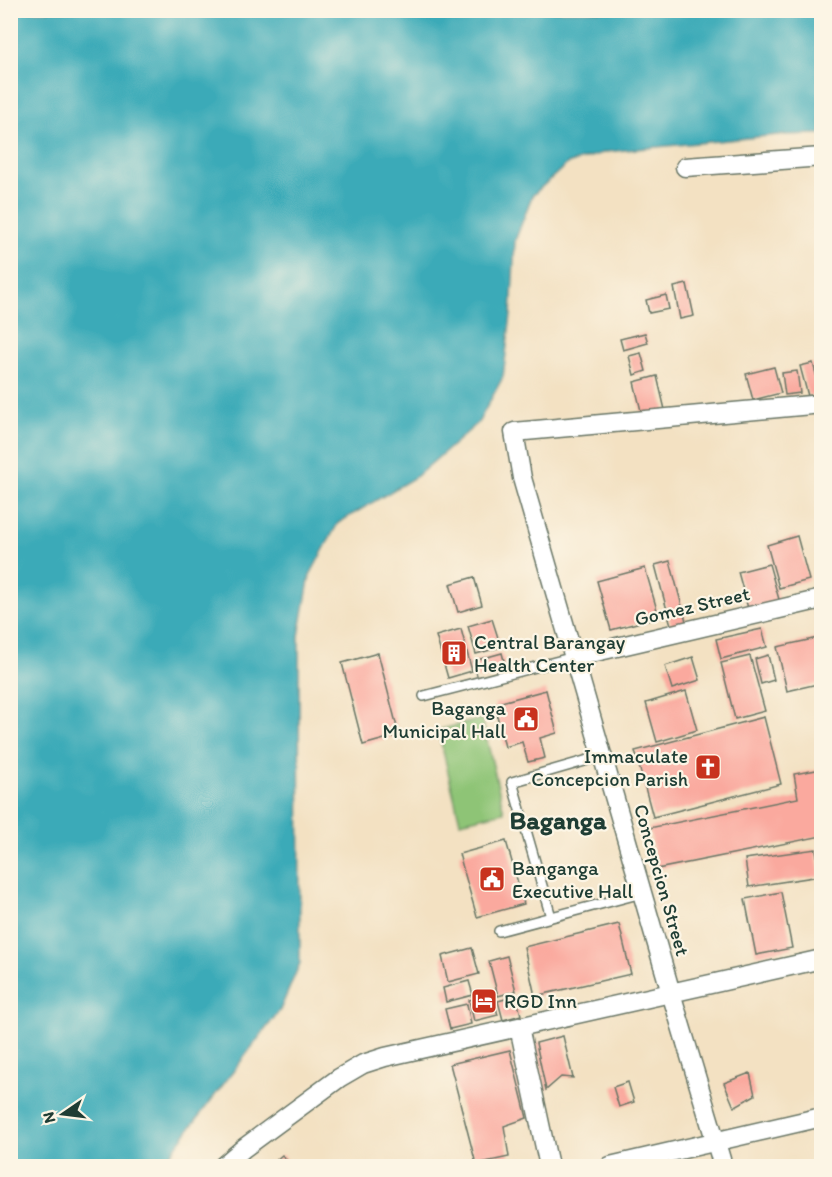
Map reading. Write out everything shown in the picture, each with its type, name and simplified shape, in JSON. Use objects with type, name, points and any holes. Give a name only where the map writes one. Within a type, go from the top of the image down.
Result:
[{"type":"street","points":[[685,167],[822,157]]},
{"type":"street","name":"Concepcion Street","points":[[723,1167],[522,478],[514,432],[822,404]]},
{"type":"street","name":"Gomez Street","points":[[574,657],[822,599]]},
{"type":"street","points":[[223,1167],[244,1148],[313,1096],[363,1064],[385,1057],[822,959]]},
{"type":"street","points":[[519,1027],[549,1167]]},
{"type":"street","points":[[610,1167],[822,1117]]},
{"type":"lane","points":[[424,696],[574,657]]},
{"type":"lane","points":[[551,917],[512,782],[602,756]]},
{"type":"lane","points":[[499,931],[642,893]]},
{"type":"green space","points":[[482,719],[504,812],[460,822],[438,730]]},
{"type":"water","points":[[10,11],[821,11],[821,134],[778,135],[606,152],[567,164],[532,196],[515,241],[511,315],[503,377],[478,423],[417,476],[338,523],[310,575],[299,636],[300,963],[280,1010],[161,1166],[11,1166]]},
{"type":"building","points":[[687,284],[694,316],[680,319],[674,287]]},
{"type":"building","points":[[666,295],[669,309],[649,313],[646,300]]},
{"type":"building","points":[[645,333],[648,343],[623,350],[620,339]]},
{"type":"building","points":[[641,353],[646,371],[634,375],[629,356]]},
{"type":"building","points":[[813,363],[821,392],[808,396],[800,366]]},
{"type":"building","points":[[774,367],[781,393],[753,400],[746,374]]},
{"type":"building","points":[[797,371],[800,393],[785,395],[782,373]]},
{"type":"building","points":[[657,376],[666,414],[643,419],[634,382]]},
{"type":"building","points":[[797,536],[809,580],[779,588],[767,545]]},
{"type":"building","points":[[670,561],[687,625],[672,629],[655,565]]},
{"type":"building","points":[[769,564],[780,603],[749,612],[738,572]]},
{"type":"building","points":[[645,568],[659,617],[611,630],[597,581]]},
{"type":"building","points":[[474,577],[482,605],[458,612],[450,584]]},
{"type":"building","points":[[492,619],[501,647],[476,654],[468,626]]},
{"type":"building","name":"Central Barangay Health Center","points":[[461,629],[472,671],[448,678],[436,636]]},
{"type":"building","points":[[762,629],[767,647],[721,659],[716,639]]},
{"type":"building","points":[[822,637],[822,683],[787,691],[777,647]]},
{"type":"building","points":[[378,653],[399,735],[363,745],[342,663]]},
{"type":"building","points":[[502,653],[507,672],[478,679],[473,661]]},
{"type":"building","points":[[768,655],[774,680],[761,684],[755,659]]},
{"type":"building","points":[[750,656],[765,711],[735,719],[721,663]]},
{"type":"building","points":[[693,657],[700,680],[672,689],[665,666]]},
{"type":"building","name":"Baganga Municipal Hall","points":[[546,690],[557,733],[540,738],[545,758],[528,762],[522,742],[505,747],[494,704]]},
{"type":"building","points":[[686,691],[697,730],[657,742],[646,703]]},
{"type":"building","name":"Immaculate Concepcion Parish","points":[[764,717],[781,784],[653,817],[635,751]]},
{"type":"building","points":[[822,769],[822,836],[657,869],[649,828],[798,798],[794,774]]},
{"type":"building","name":"Banganga Executive Hall","points":[[506,841],[524,904],[477,917],[459,854]]},
{"type":"building","points":[[816,849],[820,876],[749,887],[745,859]]},
{"type":"building","points":[[781,892],[792,948],[756,955],[745,899]]},
{"type":"building","points":[[619,924],[631,974],[535,996],[524,947]]},
{"type":"building","points":[[472,948],[479,974],[448,982],[442,956]]},
{"type":"building","points":[[507,956],[516,991],[498,996],[489,961]]},
{"type":"building","points":[[469,981],[473,995],[446,1002],[443,988]]},
{"type":"building","points":[[492,994],[498,1015],[474,1021],[469,1000]]},
{"type":"building","points":[[516,996],[521,1015],[503,1020],[498,1001]]},
{"type":"building","points":[[467,1004],[471,1024],[450,1029],[445,1009]]},
{"type":"building","points":[[563,1036],[573,1078],[561,1077],[546,1090],[536,1043]]},
{"type":"building","points":[[510,1050],[527,1118],[504,1126],[509,1157],[476,1164],[450,1064]]},
{"type":"building","points":[[750,1073],[755,1095],[734,1107],[724,1083]]},
{"type":"building","points":[[628,1082],[634,1102],[619,1107],[613,1087]]},
{"type":"building","points":[[282,1155],[291,1165],[270,1165]]},
{"type":"place","name":"Central Barangay Health Center","points":[[454,653]]},
{"type":"place","name":"Baganga Municipal Hall","points":[[526,719]]},
{"type":"place","name":"Immaculate Concepcion Parish","points":[[708,767]]},
{"type":"place","name":"Banganga Executive Hall","points":[[492,879]]},
{"type":"place","name":"RGD Inn","points":[[484,1001]]},
{"type":"district","name":"Baganga","points":[[558,820]]}]
